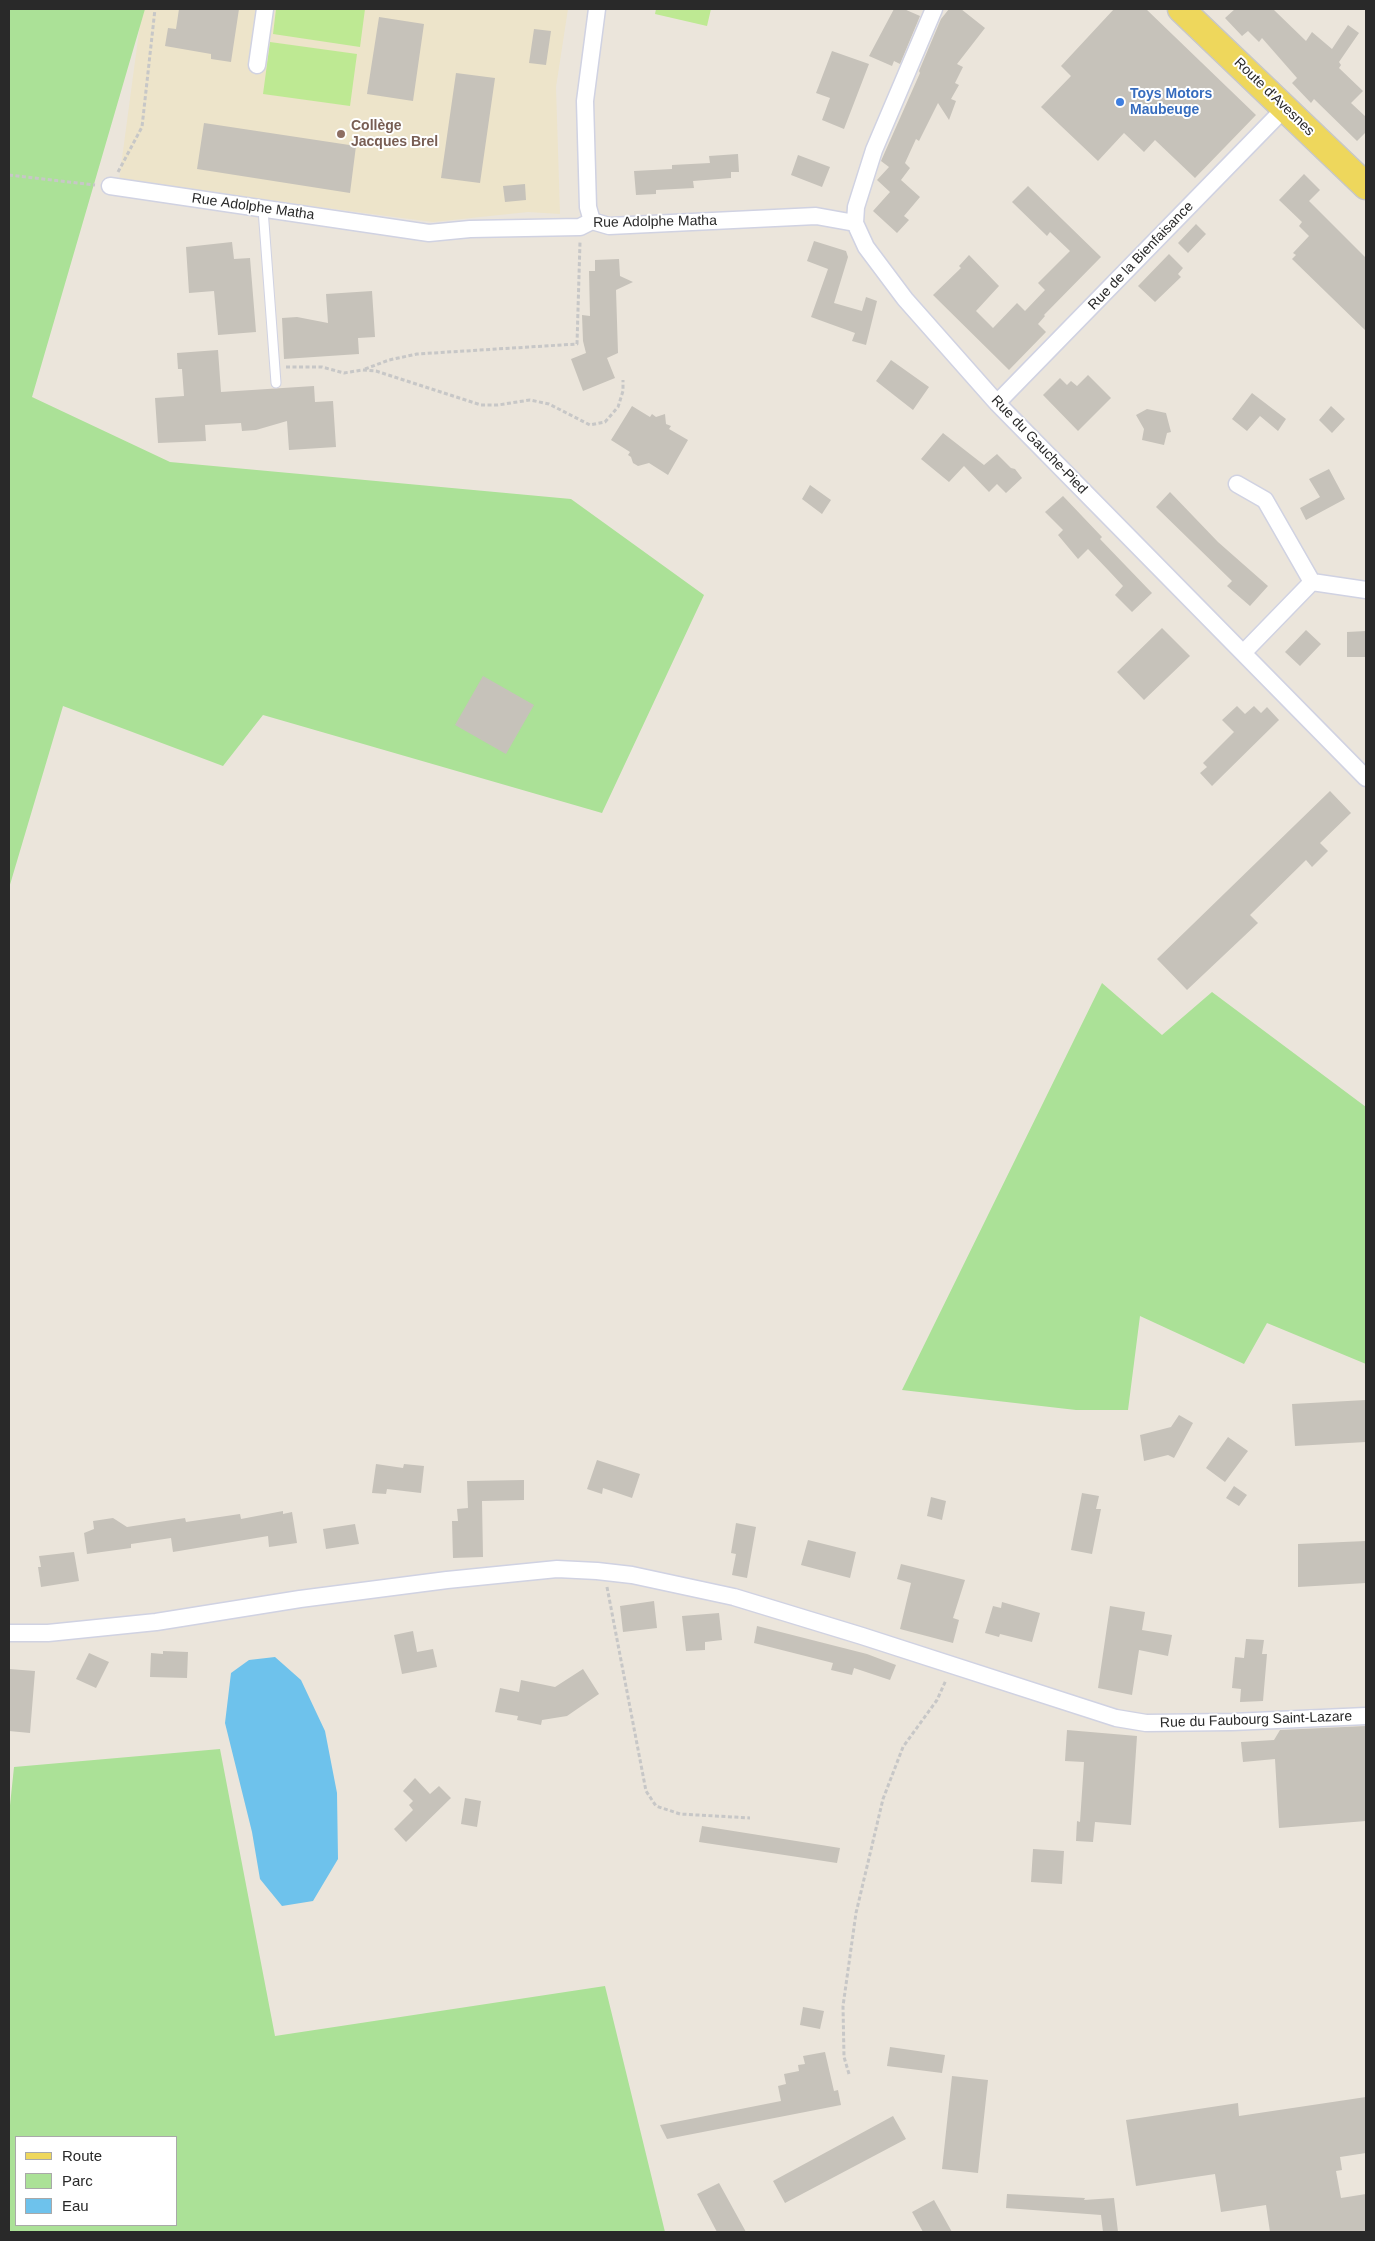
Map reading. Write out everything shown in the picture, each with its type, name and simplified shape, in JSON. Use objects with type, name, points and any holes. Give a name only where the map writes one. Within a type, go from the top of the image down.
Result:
[{"type":"main road","name":"Route d'Avesnes","points":[[1181,9],[1366,186]]},
{"type":"street","points":[[257,65],[265,9]]},
{"type":"street","points":[[586,224],[588,208],[585,101],[596,9]]},
{"type":"street","points":[[854,223],[856,207],[874,150],[934,9]]},
{"type":"street","name":"Rue de la Bienfaisance","points":[[997,403],[1284,108]]},
{"type":"street","name":"Rue Adolphe Matha","points":[[110,186],[430,232],[586,224],[609,226],[816,216],[854,223]]},
{"type":"street","name":"Rue du Gauche-Pied","points":[[854,223],[866,247],[905,299],[997,403],[1366,778]]},
{"type":"street","points":[[1237,484],[1265,500],[1312,582]]},
{"type":"street","points":[[1244,652],[1312,582]]},
{"type":"street","points":[[1312,582],[1366,590]]},
{"type":"street","name":"Rue du Faubourg Saint-Lazare","points":[[9,1633],[48,1634],[156,1622],[447,1580],[557,1569],[632,1576],[734,1597],[853,1633],[1086,1710],[1116,1718],[1146,1723],[1232,1722],[1366,1716]]},
{"type":"lane","points":[[264,209],[276,384]]},
{"type":"path","points":[[9,176],[110,186],[142,127],[155,9]]},
{"type":"path","points":[[275,368],[322,367],[344,373],[362,370],[389,360],[417,354],[577,344],[586,224]]},
{"type":"path","points":[[362,370],[376,371],[481,405],[498,405],[530,400],[549,404],[590,425],[605,422],[618,407],[623,391],[623,380]]},
{"type":"path","points":[[605,1572],[646,1792],[656,1806],[680,1814],[750,1818]]},
{"type":"path","points":[[849,2074],[844,2057],[843,2006],[856,1913],[883,1798],[903,1747],[937,1700],[952,1666]]},
{"type":"shaded area","name":"Collège Jacques Brel","points":[[142,9],[568,9],[556,87],[560,214],[528,212],[433,222],[119,181]]},
{"type":"green space","points":[[9,9],[145,9],[32,397],[170,462],[571,499],[704,595],[602,813],[263,715],[223,766],[63,706],[9,888]]},
{"type":"green space","points":[[276,9],[365,9],[360,47],[273,34]]},
{"type":"green space","points":[[656,9],[711,9],[707,26],[655,14]]},
{"type":"green space","points":[[270,42],[357,54],[350,106],[263,94]]},
{"type":"green space","points":[[1102,983],[1162,1035],[1212,992],[1366,1107],[1366,1364],[1267,1323],[1244,1364],[1140,1316],[1128,1410],[1076,1410],[902,1390]]},
{"type":"green space","points":[[220,1749],[275,2036],[605,1986],[665,2232],[9,2232],[9,1815],[14,1767]]},
{"type":"water","points":[[275,1657],[301,1680],[325,1731],[337,1793],[338,1859],[313,1901],[282,1906],[260,1879],[252,1832],[225,1723],[231,1673],[249,1660]]},
{"type":"building","points":[[179,9],[239,9],[231,62],[211,59],[211,54],[165,46],[168,28],[176,29]]},
{"type":"building","points":[[894,9],[904,9],[920,16],[900,64],[894,61],[892,66],[869,56]]},
{"type":"building","points":[[949,9],[961,9],[985,28],[957,64],[963,67],[955,83],[959,85],[951,99],[956,101],[949,120],[938,103],[919,141],[916,139],[905,163],[910,168],[901,180],[920,197],[904,216],[909,220],[897,233],[873,211],[890,192],[877,180],[889,167],[881,161],[920,73],[919,71],[941,19]]},
{"type":"building","name":"Toys Motors Maubeuge","points":[[1114,9],[1146,9],[1256,115],[1195,178],[1155,140],[1144,152],[1124,133],[1098,161],[1041,107],[1071,76],[1061,66]]},
{"type":"building","points":[[1235,9],[1273,9],[1306,41],[1312,32],[1332,49],[1348,25],[1359,33],[1339,62],[1341,65],[1339,68],[1363,91],[1351,103],[1366,117],[1366,132],[1357,141],[1314,99],[1311,103],[1292,83],[1297,78],[1262,38],[1259,42],[1248,31],[1242,36],[1225,18]]},
{"type":"building","points":[[379,17],[424,24],[413,101],[367,94]]},
{"type":"building","points":[[534,29],[551,31],[546,65],[529,63]]},
{"type":"building","points":[[832,51],[869,64],[844,129],[822,120],[830,98],[816,93]]},
{"type":"building","points":[[456,73],[495,78],[480,183],[441,178]]},
{"type":"building","points":[[204,123],[356,146],[350,193],[197,169]]},
{"type":"building","points":[[738,154],[739,172],[731,172],[731,178],[693,181],[694,188],[656,190],[656,194],[636,195],[634,171],[672,169],[672,165],[710,163],[709,156]]},
{"type":"building","points":[[798,155],[830,167],[822,187],[791,175]]},
{"type":"building","points":[[1304,174],[1320,190],[1309,201],[1366,258],[1366,331],[1292,259],[1296,255],[1293,253],[1309,236],[1299,226],[1302,222],[1279,200]]},
{"type":"building","points":[[525,184],[526,200],[505,202],[503,186]]},
{"type":"building","points":[[1028,186],[1101,257],[1044,315],[1038,324],[1046,332],[1009,370],[933,295],[961,268],[959,266],[969,255],[999,286],[976,311],[993,328],[1017,303],[1025,311],[1045,290],[1038,283],[1070,251],[1050,232],[1047,236],[1012,202]]},
{"type":"building","points":[[1196,224],[1206,234],[1188,253],[1178,243]]},
{"type":"building","points":[[814,241],[846,251],[848,257],[834,303],[862,311],[866,297],[877,301],[866,345],[852,341],[855,333],[811,317],[828,269],[807,261]]},
{"type":"building","points":[[232,242],[234,259],[250,258],[256,332],[218,335],[214,291],[189,293],[186,247]]},
{"type":"building","points":[[1169,254],[1183,268],[1178,274],[1181,277],[1155,302],[1138,286]]},
{"type":"building","points":[[619,259],[620,276],[633,282],[616,290],[618,353],[607,358],[615,378],[583,391],[571,359],[586,353],[583,341],[582,315],[590,316],[589,271],[595,271],[595,260]]},
{"type":"building","points":[[372,291],[375,337],[358,338],[359,354],[284,359],[282,318],[297,317],[328,323],[326,294]]},
{"type":"building","points":[[218,350],[221,392],[314,386],[315,402],[333,401],[336,447],[289,450],[287,421],[256,430],[242,431],[241,423],[205,425],[206,441],[158,443],[155,398],[184,396],[182,369],[178,369],[177,353]]},
{"type":"building","points":[[891,360],[929,387],[913,410],[876,381]]},
{"type":"building","points":[[1088,375],[1111,398],[1078,431],[1043,395],[1060,378],[1067,385],[1071,381],[1077,386]]},
{"type":"building","points":[[1252,393],[1286,419],[1278,431],[1260,416],[1247,431],[1232,419]]},
{"type":"building","points":[[632,406],[650,417],[652,414],[656,417],[665,414],[666,424],[671,426],[669,429],[688,440],[668,475],[649,463],[638,466],[633,463],[628,455],[630,452],[611,440]]},
{"type":"building","points":[[1331,406],[1345,419],[1332,433],[1319,420]]},
{"type":"building","points":[[1147,409],[1166,413],[1171,432],[1167,433],[1164,445],[1142,440],[1144,429],[1136,415]]},
{"type":"building","points":[[943,433],[984,465],[997,454],[1011,468],[1015,469],[1022,478],[1006,493],[997,484],[989,492],[964,466],[949,482],[921,459]]},
{"type":"building","points":[[1329,469],[1345,499],[1306,520],[1300,508],[1320,497],[1309,479]]},
{"type":"building","points":[[810,485],[831,500],[822,514],[802,499]]},
{"type":"building","points":[[1170,492],[1218,542],[1268,586],[1250,606],[1227,586],[1232,581],[1156,507]]},
{"type":"building","points":[[1063,496],[1102,537],[1100,539],[1152,593],[1132,612],[1115,595],[1123,586],[1088,549],[1078,559],[1058,535],[1063,530],[1045,512]]},
{"type":"building","points":[[1162,628],[1190,656],[1144,700],[1117,672]]},
{"type":"building","points":[[1306,630],[1321,644],[1300,666],[1285,652]]},
{"type":"building","points":[[1366,631],[1366,657],[1347,657],[1347,632]]},
{"type":"building","points":[[483,676],[534,705],[506,754],[455,725]]},
{"type":"building","points":[[1237,706],[1245,714],[1254,706],[1261,713],[1267,707],[1279,720],[1212,786],[1200,773],[1207,767],[1203,763],[1234,732],[1222,720]]},
{"type":"building","points":[[1330,791],[1351,813],[1320,843],[1328,851],[1312,867],[1306,860],[1250,915],[1258,923],[1187,990],[1157,959]]},
{"type":"building","points":[[1366,1400],[1366,1442],[1295,1446],[1292,1404]]},
{"type":"building","points":[[1179,1415],[1193,1423],[1174,1458],[1168,1455],[1144,1461],[1140,1435],[1171,1427]]},
{"type":"building","points":[[1228,1437],[1248,1451],[1225,1482],[1206,1468]]},
{"type":"building","points":[[597,1460],[640,1474],[632,1498],[603,1488],[602,1494],[587,1489]]},
{"type":"building","points":[[376,1464],[403,1468],[404,1464],[424,1466],[421,1493],[387,1489],[386,1494],[372,1493]]},
{"type":"building","points":[[524,1480],[524,1500],[482,1501],[483,1557],[453,1558],[452,1521],[458,1521],[457,1509],[468,1508],[467,1481]]},
{"type":"building","points":[[1234,1486],[1247,1495],[1239,1506],[1226,1498]]},
{"type":"building","points":[[1082,1493],[1099,1496],[1096,1509],[1101,1509],[1092,1554],[1071,1550]]},
{"type":"building","points":[[931,1497],[946,1501],[942,1520],[927,1516]]},
{"type":"building","points":[[283,1511],[283,1514],[292,1512],[297,1543],[269,1547],[268,1536],[173,1552],[171,1538],[131,1544],[131,1548],[87,1554],[84,1533],[94,1529],[93,1521],[113,1518],[127,1527],[185,1518],[186,1522],[240,1514],[241,1519]]},
{"type":"building","points":[[736,1523],[756,1527],[747,1578],[732,1575],[736,1554],[731,1553]]},
{"type":"building","points":[[355,1524],[359,1544],[326,1549],[323,1529]]},
{"type":"building","points":[[808,1540],[856,1552],[850,1578],[801,1565]]},
{"type":"building","points":[[1366,1541],[1366,1583],[1298,1587],[1298,1544]]},
{"type":"building","points":[[74,1552],[79,1581],[41,1587],[38,1567],[41,1567],[39,1556]]},
{"type":"building","points":[[901,1564],[965,1580],[953,1618],[959,1620],[953,1643],[900,1629],[911,1583],[897,1579]]},
{"type":"building","points":[[654,1601],[657,1628],[623,1632],[620,1606]]},
{"type":"building","points":[[1002,1602],[1040,1613],[1032,1642],[1000,1634],[999,1637],[985,1633],[993,1606],[1001,1608]]},
{"type":"building","points":[[1110,1606],[1145,1612],[1142,1630],[1172,1635],[1168,1656],[1139,1650],[1132,1695],[1098,1688]]},
{"type":"building","points":[[719,1613],[722,1640],[705,1642],[705,1650],[686,1651],[682,1616]]},
{"type":"building","points":[[757,1626],[867,1654],[896,1665],[890,1680],[854,1668],[852,1675],[831,1670],[833,1663],[754,1643]]},
{"type":"building","points":[[413,1631],[417,1652],[433,1649],[437,1667],[402,1674],[394,1635]]},
{"type":"building","points":[[1246,1639],[1264,1640],[1262,1654],[1267,1654],[1263,1701],[1240,1702],[1241,1689],[1232,1688],[1235,1657],[1244,1658]]},
{"type":"building","points":[[163,1651],[188,1652],[187,1678],[150,1677],[151,1653],[163,1654]]},
{"type":"building","points":[[89,1653],[109,1662],[96,1688],[76,1679]]},
{"type":"building","points":[[9,1669],[35,1671],[30,1733],[9,1731]]},
{"type":"building","points":[[583,1669],[599,1694],[567,1716],[542,1720],[541,1725],[517,1720],[518,1716],[495,1712],[500,1688],[519,1692],[521,1680],[555,1687]]},
{"type":"building","points":[[1366,1726],[1366,1821],[1279,1828],[1275,1759],[1243,1762],[1241,1742],[1274,1740],[1280,1730]]},
{"type":"building","points":[[1067,1730],[1137,1736],[1131,1825],[1095,1822],[1093,1842],[1076,1841],[1077,1821],[1080,1822],[1084,1762],[1065,1761]]},
{"type":"building","points":[[415,1778],[430,1794],[439,1786],[451,1798],[406,1842],[394,1829],[413,1810],[409,1805],[413,1801],[403,1791]]},
{"type":"building","points":[[465,1798],[481,1801],[477,1827],[461,1824]]},
{"type":"building","points":[[702,1826],[840,1848],[837,1863],[699,1842]]},
{"type":"building","points":[[1033,1849],[1064,1851],[1062,1884],[1031,1882]]},
{"type":"building","points":[[803,2007],[824,2011],[820,2029],[800,2025]]},
{"type":"building","points":[[890,2047],[945,2055],[942,2073],[887,2066]]},
{"type":"building","points":[[825,2052],[834,2091],[838,2090],[841,2105],[667,2139],[660,2125],[781,2101],[778,2086],[786,2084],[784,2074],[799,2071],[798,2065],[805,2064],[803,2056]]},
{"type":"building","points":[[952,2076],[988,2080],[978,2173],[942,2169]]},
{"type":"building","points":[[1366,2097],[1366,2153],[1340,2157],[1342,2170],[1336,2171],[1341,2198],[1366,2194],[1366,2232],[1270,2232],[1266,2205],[1221,2212],[1215,2174],[1136,2186],[1126,2120],[1238,2103],[1239,2116]]},
{"type":"building","points":[[893,2116],[906,2139],[785,2203],[773,2181]]},
{"type":"building","points":[[719,2183],[746,2232],[717,2232],[697,2194]]},
{"type":"building","points":[[1007,2194],[1085,2198],[1084,2200],[1114,2198],[1118,2232],[1103,2232],[1101,2215],[1006,2208]]},
{"type":"building","points":[[934,2200],[952,2232],[923,2232],[912,2212]]},
{"type":"place","name":"Toys Motors Maubeuge","points":[[1120,102]]},
{"type":"place","name":"Collège Jacques Brel","points":[[341,134]]}]
